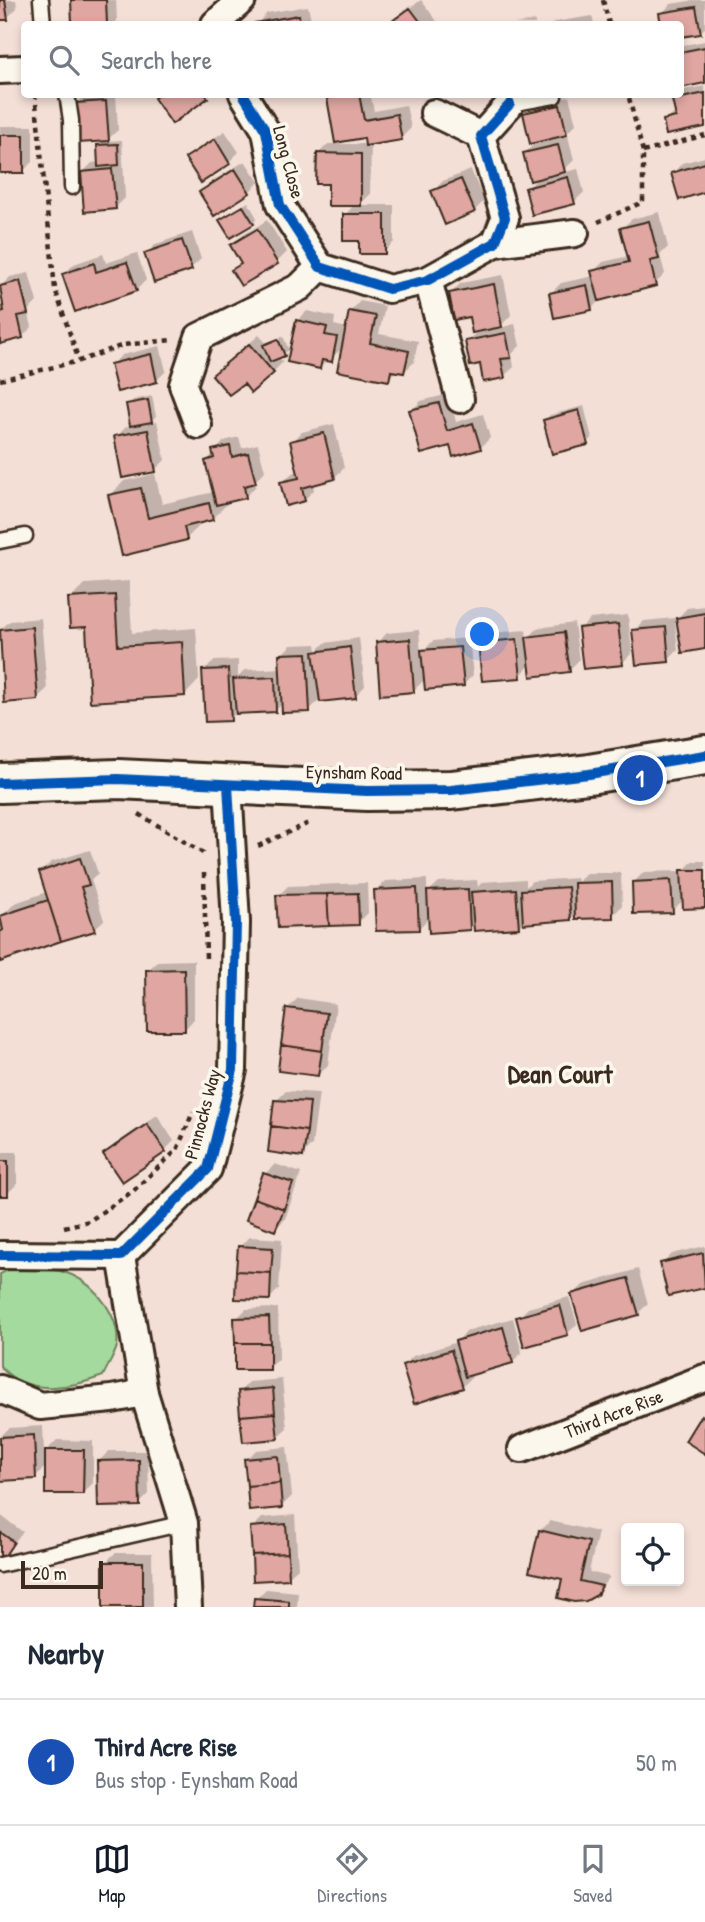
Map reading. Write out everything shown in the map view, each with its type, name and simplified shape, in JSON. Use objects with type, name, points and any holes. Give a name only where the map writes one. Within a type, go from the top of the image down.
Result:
[{"type":"main road","name":"Eynsham Road","points":[[0,783],[118,779],[367,791],[451,790],[589,775],[705,755]]},
{"type":"street","points":[[218,21],[242,0]]},
{"type":"street","points":[[0,70],[21,69]]},
{"type":"street","name":"Long Close","points":[[245,98],[266,131],[280,205],[320,267]]},
{"type":"street","points":[[481,136],[509,104]]},
{"type":"street","points":[[434,113],[481,136],[505,218],[495,243]]},
{"type":"street","points":[[198,425],[183,385],[200,337],[300,287],[320,267],[389,289],[428,280],[495,243],[575,233]]},
{"type":"street","points":[[428,280],[460,399]]},
{"type":"street","name":"Pinnocks Way","points":[[121,1256],[208,1169],[233,1070],[236,922],[228,785]]},
{"type":"street","points":[[0,1255],[121,1256],[144,1393],[184,1522],[188,1607]]},
{"type":"street","name":"Third Acre Rise","points":[[522,1449],[705,1378]]},
{"type":"street","points":[[0,1389],[40,1406],[144,1393]]},
{"type":"lane","points":[[41,0],[43,21]]},
{"type":"lane","points":[[68,98],[71,120],[72,187]]},
{"type":"lane","points":[[509,104],[543,98]]},
{"type":"lane","points":[[0,541],[25,536]]},
{"type":"lane","points":[[0,1565],[184,1522]]},
{"type":"path","points":[[603,0],[609,21]]},
{"type":"path","points":[[35,98],[55,289],[79,361]]},
{"type":"path","points":[[575,233],[643,202],[643,152],[629,98]]},
{"type":"path","points":[[643,152],[705,135]]},
{"type":"path","points":[[0,380],[79,361],[123,345],[200,337]]},
{"type":"path","points":[[136,813],[203,853],[206,959]]},
{"type":"path","points":[[54,1229],[89,1221],[133,1191],[177,1150],[195,1106]]},
{"type":"green space","points":[[12,1268],[42,1268],[65,1272],[81,1280],[98,1295],[111,1314],[117,1335],[116,1350],[103,1376],[77,1384],[35,1386],[10,1376],[0,1366],[0,1274]]},
{"type":"building","points":[[0,0],[5,0],[8,20],[0,20]]},
{"type":"building","points":[[71,0],[106,0],[107,21],[72,21]]},
{"type":"building","points":[[696,7],[701,34],[684,36],[684,21],[660,21],[659,13]]},
{"type":"building","points":[[410,8],[420,21],[392,21]]},
{"type":"building","points":[[299,15],[300,21],[266,21]]},
{"type":"building","points":[[705,47],[705,83],[684,87],[684,51]]},
{"type":"building","points":[[705,93],[705,127],[666,135],[663,120],[676,117],[672,100]]},
{"type":"building","points":[[154,98],[208,98],[172,124]]},
{"type":"building","points":[[327,98],[360,98],[364,120],[397,114],[402,140],[365,146],[364,138],[335,143]]},
{"type":"building","points":[[106,101],[109,141],[78,143],[75,103]]},
{"type":"building","points":[[560,105],[567,135],[530,144],[523,113]]},
{"type":"building","points":[[0,135],[24,135],[24,173],[0,173]]},
{"type":"building","points":[[215,139],[230,164],[201,183],[185,158]]},
{"type":"building","points":[[118,144],[119,165],[98,167],[97,145]]},
{"type":"building","points":[[558,145],[565,172],[530,181],[523,153]]},
{"type":"building","points":[[317,153],[361,154],[361,206],[328,206],[328,184],[316,184]]},
{"type":"building","points":[[705,163],[705,192],[679,200],[671,173]]},
{"type":"building","points":[[112,169],[116,209],[84,212],[81,172]]},
{"type":"building","points":[[235,169],[250,193],[214,216],[199,192]]},
{"type":"building","points":[[568,177],[575,204],[532,215],[525,188]]},
{"type":"building","points":[[461,179],[475,212],[445,225],[431,191]]},
{"type":"building","points":[[243,206],[254,224],[230,238],[219,220]]},
{"type":"building","points":[[343,214],[385,214],[385,254],[359,254],[359,241],[343,241]]},
{"type":"building","points":[[649,221],[659,259],[650,261],[656,286],[599,301],[591,271],[629,262],[620,228]]},
{"type":"building","points":[[257,229],[278,264],[241,286],[231,270],[241,264],[230,245]]},
{"type":"building","points":[[182,240],[192,270],[154,283],[144,253]]},
{"type":"building","points":[[127,262],[137,291],[75,312],[62,274],[94,263],[96,272]]},
{"type":"building","points":[[20,281],[28,314],[18,316],[23,338],[0,344],[0,312],[4,311],[0,286]]},
{"type":"building","points":[[494,284],[502,327],[472,333],[469,317],[454,320],[449,293]]},
{"type":"building","points":[[587,285],[592,310],[554,318],[549,293]]},
{"type":"building","points":[[349,311],[376,316],[370,343],[409,351],[404,373],[391,371],[389,381],[337,371]]},
{"type":"building","points":[[296,320],[327,327],[325,335],[337,337],[332,362],[322,360],[320,369],[287,362]]},
{"type":"building","points":[[506,333],[511,358],[501,359],[505,378],[483,382],[480,364],[470,366],[465,341]]},
{"type":"building","points":[[278,339],[285,356],[270,362],[263,345]]},
{"type":"building","points":[[249,344],[274,373],[251,393],[244,384],[229,395],[212,375]]},
{"type":"building","points":[[151,354],[157,382],[117,392],[110,364]]},
{"type":"building","points":[[148,400],[152,422],[130,426],[126,404]]},
{"type":"building","points":[[439,403],[447,431],[473,423],[481,449],[453,457],[450,446],[421,454],[409,410]]},
{"type":"building","points":[[579,410],[588,445],[552,454],[543,420]]},
{"type":"building","points":[[148,430],[156,472],[122,478],[114,436]]},
{"type":"building","points":[[324,433],[335,479],[302,488],[305,501],[286,506],[280,482],[299,478],[290,441]]},
{"type":"building","points":[[230,446],[232,457],[248,453],[256,483],[244,486],[246,498],[216,505],[205,461],[214,458],[212,450]]},
{"type":"building","points":[[141,488],[148,518],[209,503],[213,520],[184,527],[187,540],[122,556],[108,495]]},
{"type":"building","points":[[115,595],[118,646],[182,642],[185,696],[90,702],[86,627],[70,628],[68,598]]},
{"type":"building","points":[[705,613],[705,649],[682,653],[676,618]]},
{"type":"building","points":[[618,624],[623,665],[583,669],[578,628]]},
{"type":"building","points":[[32,627],[38,700],[4,703],[0,630]]},
{"type":"building","points":[[666,627],[669,662],[636,665],[632,630]]},
{"type":"building","points":[[564,632],[570,672],[531,677],[526,637]]},
{"type":"building","points":[[410,639],[414,692],[380,695],[376,642]]},
{"type":"building","points":[[517,639],[521,678],[482,681],[478,643]]},
{"type":"building","points":[[350,647],[356,698],[320,702],[313,652]]},
{"type":"building","points":[[460,647],[464,686],[425,690],[421,650]]},
{"type":"building","points":[[307,653],[310,712],[282,713],[279,654]]},
{"type":"building","points":[[228,669],[231,721],[205,722],[202,670]]},
{"type":"building","points":[[275,677],[276,712],[236,714],[233,679]]},
{"type":"building","points":[[80,858],[89,885],[81,887],[95,931],[61,941],[39,872]]},
{"type":"building","points":[[681,870],[705,870],[705,908],[683,909]]},
{"type":"building","points":[[671,880],[673,913],[633,914],[632,882]]},
{"type":"building","points":[[612,882],[613,918],[575,919],[574,883]]},
{"type":"building","points":[[568,887],[571,920],[523,924],[521,890]]},
{"type":"building","points":[[417,888],[419,930],[376,931],[374,890]]},
{"type":"building","points":[[468,889],[470,930],[429,933],[427,891]]},
{"type":"building","points":[[516,889],[519,928],[474,931],[471,892]]},
{"type":"building","points":[[358,893],[359,925],[329,926],[327,894]]},
{"type":"building","points":[[327,894],[329,926],[278,928],[276,895]]},
{"type":"building","points":[[48,900],[61,941],[0,962],[0,932],[3,930],[0,916]]},
{"type":"building","points":[[184,969],[185,1031],[147,1031],[146,970]]},
{"type":"building","points":[[286,1008],[327,1013],[322,1051],[281,1045]]},
{"type":"building","points":[[281,1045],[322,1051],[318,1076],[278,1071]]},
{"type":"building","points":[[274,1100],[310,1102],[307,1131],[271,1126]]},
{"type":"building","points":[[147,1124],[166,1152],[122,1182],[103,1154]]},
{"type":"building","points":[[271,1126],[307,1131],[303,1157],[268,1152]]},
{"type":"building","points":[[0,1161],[8,1161],[8,1196],[0,1196]]},
{"type":"building","points":[[263,1173],[293,1183],[284,1209],[254,1198]]},
{"type":"building","points":[[254,1198],[284,1209],[275,1231],[246,1220]]},
{"type":"building","points":[[238,1246],[273,1248],[271,1273],[236,1271]]},
{"type":"building","points":[[703,1253],[705,1288],[668,1296],[660,1263]]},
{"type":"building","points":[[236,1271],[271,1273],[270,1300],[235,1299]]},
{"type":"building","points":[[628,1278],[639,1315],[582,1331],[571,1294]]},
{"type":"building","points":[[560,1305],[568,1335],[524,1347],[516,1317]]},
{"type":"building","points":[[269,1317],[270,1343],[235,1343],[234,1318]]},
{"type":"building","points":[[503,1327],[513,1363],[465,1377],[455,1341]]},
{"type":"building","points":[[235,1343],[270,1343],[270,1370],[235,1370]]},
{"type":"building","points":[[451,1350],[463,1388],[414,1404],[402,1365]]},
{"type":"building","points":[[273,1388],[275,1413],[240,1416],[238,1391]]},
{"type":"building","points":[[275,1413],[278,1439],[243,1442],[240,1416]]},
{"type":"building","points":[[701,1415],[705,1418],[705,1454],[685,1441]]},
{"type":"building","points":[[34,1435],[36,1479],[0,1481],[0,1437]]},
{"type":"building","points":[[45,1450],[84,1450],[83,1494],[45,1494]]},
{"type":"building","points":[[278,1456],[280,1483],[247,1486],[244,1459]]},
{"type":"building","points":[[139,1460],[140,1506],[98,1507],[97,1461]]},
{"type":"building","points":[[280,1483],[282,1508],[249,1511],[247,1486]]},
{"type":"building","points":[[286,1524],[288,1553],[252,1555],[250,1527]]},
{"type":"building","points":[[539,1530],[589,1542],[580,1581],[602,1586],[597,1595],[586,1601],[574,1602],[558,1598],[562,1579],[529,1572]]},
{"type":"building","points":[[0,1532],[14,1542],[2,1560],[0,1558]]},
{"type":"building","points":[[288,1553],[289,1579],[253,1581],[252,1555]]},
{"type":"building","points":[[103,1562],[143,1562],[143,1607],[103,1607]]},
{"type":"building","points":[[254,1598],[289,1601],[289,1607],[253,1607]]},
{"type":"cycle path","points":[[245,98],[266,131],[280,205],[320,267],[389,289],[428,280],[495,243],[505,218],[481,136],[510,104]]},
{"type":"cycle path","points":[[0,783],[118,779],[367,791],[451,790],[589,774],[705,755]]},
{"type":"cycle path","points":[[0,1255],[121,1256],[208,1169],[233,1070],[236,922],[228,785]]},
{"type":"place","name":"Third Acre Rise","points":[[640,778]]},
{"type":"district","name":"Dean Court","points":[[560,1074]]}]
